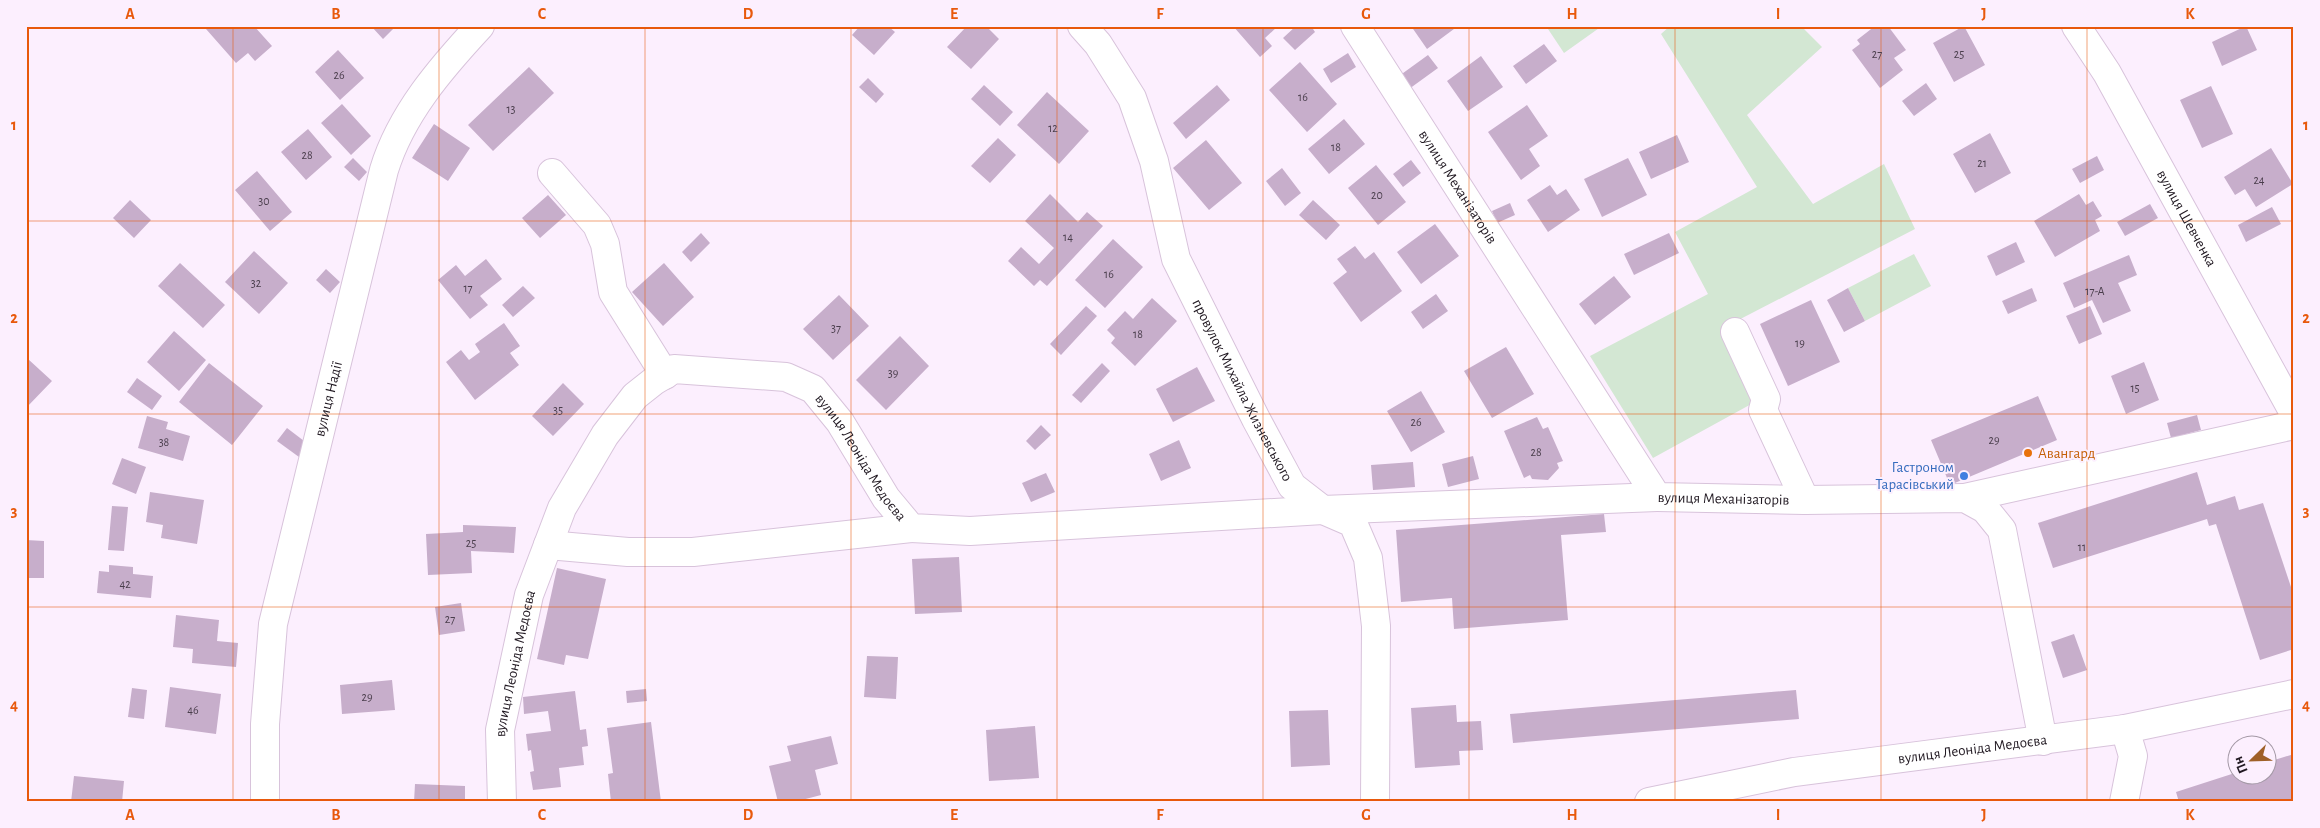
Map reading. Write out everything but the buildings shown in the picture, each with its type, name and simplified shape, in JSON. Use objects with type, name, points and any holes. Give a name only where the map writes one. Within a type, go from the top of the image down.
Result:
[{"type":"street","name":"вулиця Надії","points":[[265,802],[265,724],[273,624],[384,170],[392,145],[422,96],[449,60],[480,26]]},
{"type":"street","name":"провулок Михайла Жизневського","points":[[1082,26],[1098,44],[1132,98],[1154,161],[1176,259],[1256,419],[1292,486],[1323,510],[1353,523],[1368,558],[1376,626],[1375,802]]},
{"type":"street","name":"вулиця Механізаторів","points":[[1355,26],[1657,497],[1805,500],[1965,498],[2294,425]]},
{"type":"street","name":"вулиця Шевченка","points":[[2076,26],[2107,73],[2294,413]]},
{"type":"street","points":[[552,173],[597,226],[605,244],[613,292],[665,375]]},
{"type":"street","points":[[1735,332],[1766,399],[1763,410],[1805,500]]},
{"type":"street","name":"вулиця Леоніда Медоєва","points":[[502,802],[500,730],[529,595],[562,508],[605,435],[635,396],[674,369],[786,377],[813,390],[840,422],[886,498],[911,528],[970,531],[1323,510],[1657,497]]},
{"type":"street","points":[[1965,498],[1985,509],[2002,530],[2043,741]]},
{"type":"street","points":[[548,545],[628,552],[693,552],[911,528]]},
{"type":"street","name":"вулиця Леоніда Медоєва","points":[[1649,802],[1794,772],[2125,729],[2294,694]]},
{"type":"street","points":[[2124,802],[2133,756],[2125,729]]},
{"type":"green space","points":[[1546,26],[1602,26],[1564,53]]},
{"type":"green space","points":[[1670,26],[1801,26],[1822,47],[1747,115],[1813,204],[1884,164],[1915,229],[1723,328],[1755,402],[1653,458],[1590,356],[1708,294],[1675,232],[1757,187],[1661,34]]},
{"type":"green space","points":[[1914,254],[1931,286],[1865,321],[1848,288]]},
{"type":"place","name":"Авангард","points":[[2028,453]]},
{"type":"place","name":"Гастроном Тарасівський","points":[[1964,476]]}]
